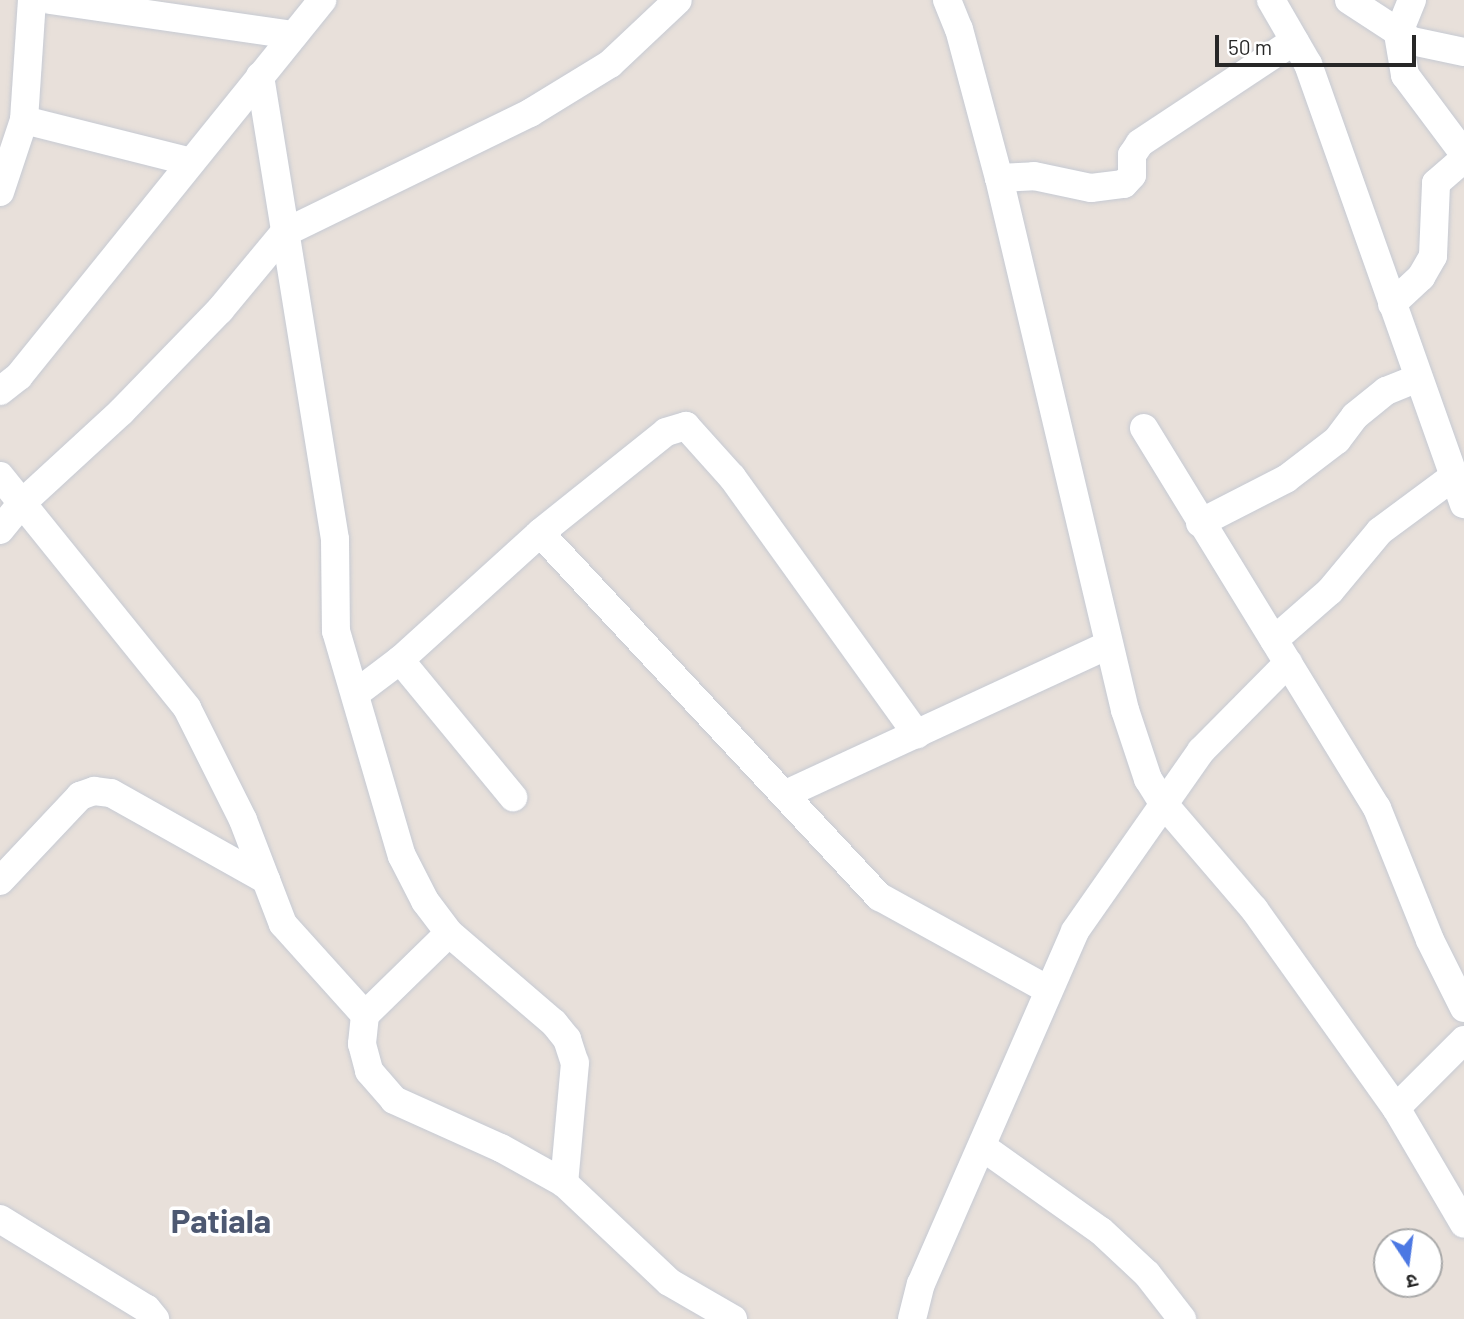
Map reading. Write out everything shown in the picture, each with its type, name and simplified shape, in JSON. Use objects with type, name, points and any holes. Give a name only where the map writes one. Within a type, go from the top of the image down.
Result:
[{"type":"street","points":[[0,192],[24,120],[32,0]]},
{"type":"street","points":[[50,0],[294,35]]},
{"type":"street","points":[[0,391],[19,376],[322,0]]},
{"type":"street","points":[[0,530],[21,504],[122,411],[220,310],[284,233],[530,113],[610,64],[678,0]]},
{"type":"street","points":[[947,0],[959,29],[999,178],[1136,752],[1163,803],[1254,909],[1396,1108],[1464,1224]]},
{"type":"street","points":[[1271,0],[1308,64],[1418,378],[1454,461],[1464,504]]},
{"type":"street","points":[[1349,0],[1398,34],[1464,52]]},
{"type":"street","points":[[1412,0],[1398,34],[1405,75],[1464,154]]},
{"type":"street","points":[[999,178],[1034,176],[1091,188],[1124,184],[1132,176],[1132,155],[1140,143],[1294,40]]},
{"type":"street","points":[[260,76],[335,539],[336,631],[402,856],[425,901],[449,933],[554,1023],[567,1039],[575,1063],[564,1183]]},
{"type":"street","points":[[24,120],[191,162]]},
{"type":"street","points":[[1392,304],[1421,277],[1433,256],[1436,183],[1464,159]]},
{"type":"street","points":[[1200,523],[1286,479],[1337,440],[1354,416],[1387,391],[1418,378]]},
{"type":"street","points":[[355,694],[400,660],[540,533],[666,432],[686,426],[732,477],[918,734]]},
{"type":"street","points":[[1144,429],[1377,808],[1430,940],[1464,1008]]},
{"type":"street","points":[[912,1319],[921,1284],[984,1148],[1047,989],[1075,931],[1201,751],[1330,591],[1380,531],[1454,461]]},
{"type":"street","points":[[0,476],[187,708],[238,809],[283,924],[365,1015]]},
{"type":"street","points":[[540,533],[788,793],[880,897],[1047,989]]},
{"type":"street","points":[[788,793],[1109,645]]},
{"type":"street","points":[[400,660],[513,797]]},
{"type":"street","points":[[0,881],[80,796],[94,791],[111,793],[266,880]]},
{"type":"street","points":[[449,933],[365,1015],[362,1044],[369,1071],[394,1100],[501,1148],[564,1183],[669,1282],[725,1317]]},
{"type":"street","points":[[1396,1108],[1464,1040]]},
{"type":"street","points":[[984,1148],[1101,1231],[1147,1274],[1182,1319]]},
{"type":"street","points":[[0,1219],[147,1309],[155,1319]]},
{"type":"district","name":"Patiala","points":[[221,1221]]}]
